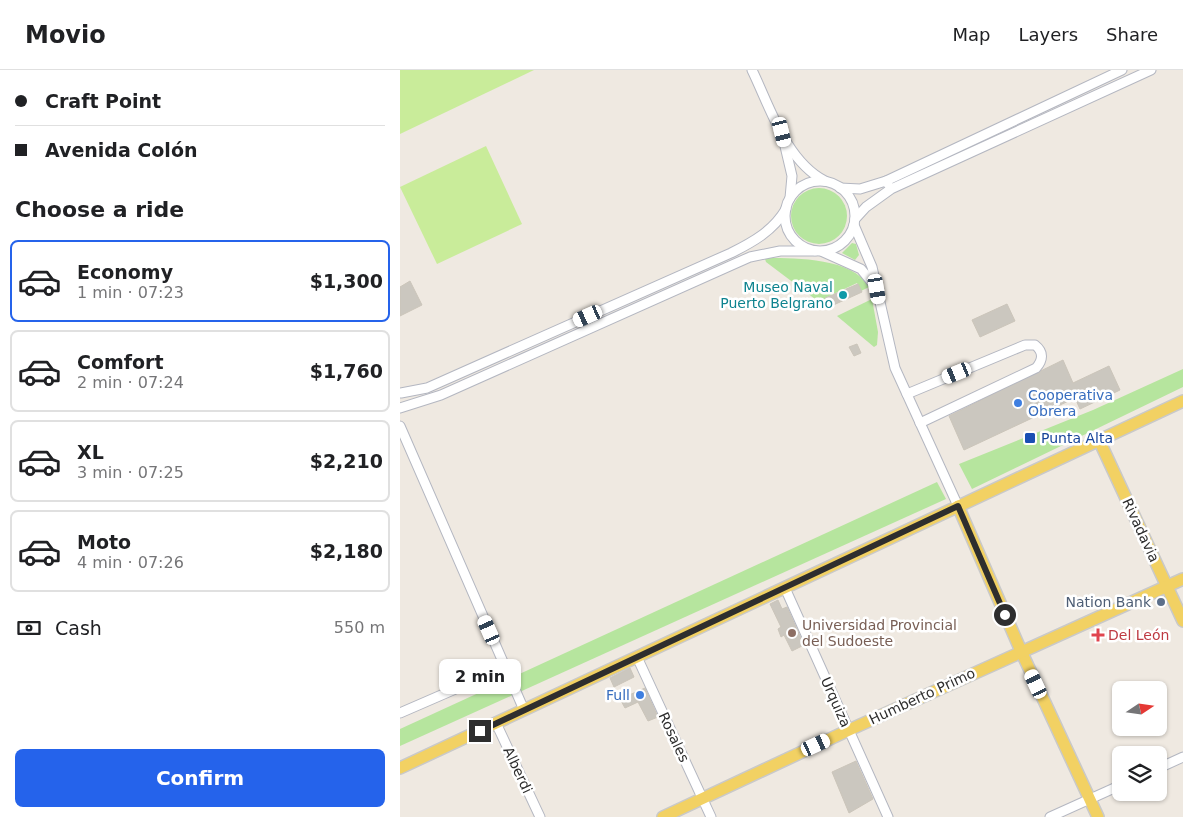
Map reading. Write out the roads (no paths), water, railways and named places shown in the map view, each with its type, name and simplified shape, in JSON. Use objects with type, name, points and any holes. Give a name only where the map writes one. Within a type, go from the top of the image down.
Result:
[{"type":"main road","points":[[400,768],[1183,401]]},
{"type":"main road","name":"Rivadavia","points":[[1099,440],[1183,621]]},
{"type":"main road","points":[[958,506],[1021,651],[1098,817]]},
{"type":"main road","name":"Humberto Primo","points":[[663,817],[1021,651],[1183,579]]},
{"type":"street","points":[[752,70],[782,132],[804,165],[840,188],[852,202],[855,222],[872,267],[892,359],[958,506]]},
{"type":"street","points":[[400,408],[441,395],[741,261],[780,251],[832,250],[850,236],[855,222],[888,185],[1122,70]]},
{"type":"street","points":[[840,188],[860,189],[888,185],[1151,70]]},
{"type":"street","points":[[782,132],[790,166],[792,190],[788,204],[787,226],[793,238],[803,247],[818,251],[861,269],[877,289]]},
{"type":"street","points":[[400,404],[401,390],[427,388],[731,253],[765,234],[776,224],[796,191],[806,184],[828,182]]},
{"type":"street","points":[[907,394],[1025,345],[1035,345],[1041,352],[1041,359],[1036,368],[920,423]]},
{"type":"street","points":[[400,426],[524,710]]},
{"type":"street","points":[[400,444],[412,455]]},
{"type":"street","name":"Urquiza","points":[[784,588],[888,817]]},
{"type":"street","name":"Rosales","points":[[637,657],[711,817]]},
{"type":"street","points":[[400,713],[506,667]]},
{"type":"street","name":"Alberdi","points":[[496,723],[540,817]]},
{"type":"street","points":[[1167,764],[1183,757]]},
{"type":"street","points":[[1050,817],[1112,789]]},
{"type":"place","name":"Museo Naval Puerto Belgrano","points":[[843,295]]},
{"type":"place","name":"Cooperativa Obrera","points":[[1018,403]]},
{"type":"place","name":"Punta Alta","points":[[1030,438]]},
{"type":"place","name":"Nation Bank","points":[[1161,602]]},
{"type":"place","name":"Universidad Provincial del Sudoeste","points":[[792,633]]},
{"type":"place","name":"Del León","points":[[1098,635]]},
{"type":"place","name":"Full","points":[[640,695]]}]
